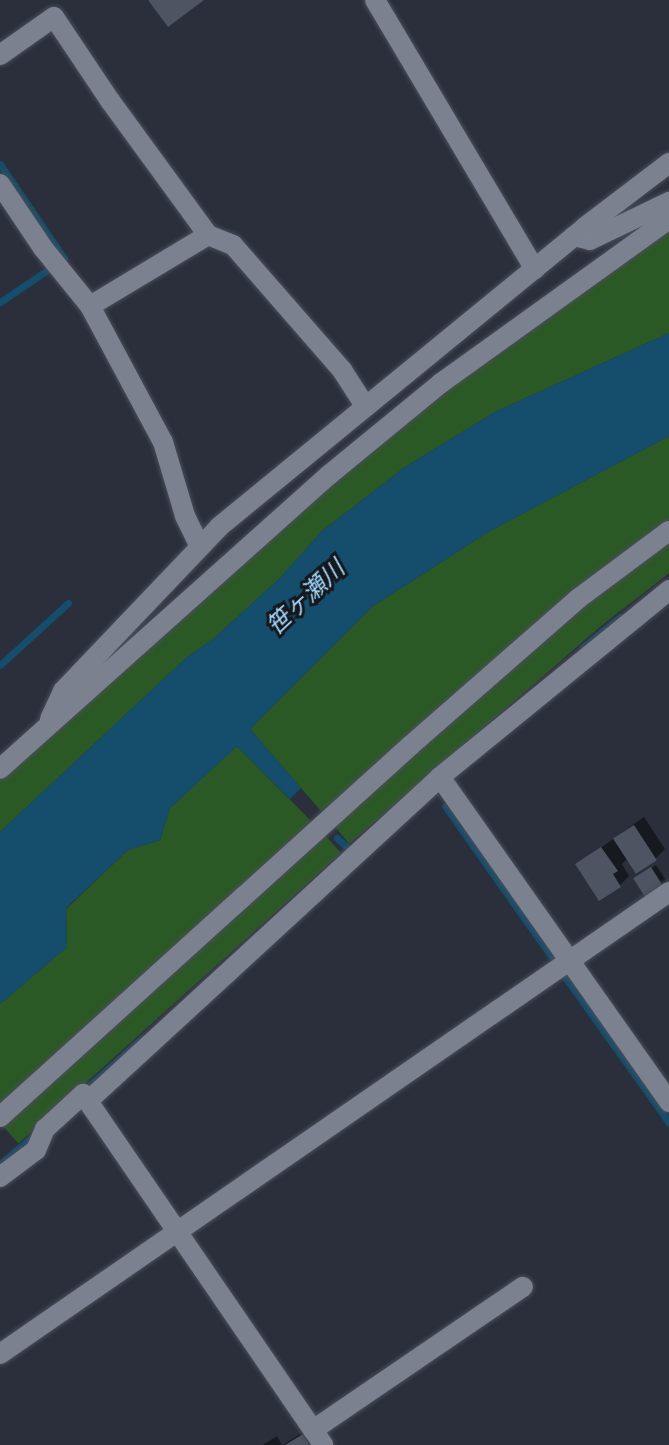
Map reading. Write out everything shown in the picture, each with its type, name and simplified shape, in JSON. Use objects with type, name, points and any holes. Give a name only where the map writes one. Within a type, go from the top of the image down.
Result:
[{"type":"street","points":[[375,0],[535,269]]},
{"type":"street","points":[[0,55],[54,17],[111,102],[208,235],[233,245],[342,370],[365,406]]},
{"type":"street","points":[[46,728],[63,691],[200,547],[263,488],[669,163]]},
{"type":"street","points":[[0,184],[43,248],[90,306],[163,442],[185,516],[200,547]]},
{"type":"street","points":[[574,236],[590,240],[669,202]]},
{"type":"street","points":[[0,769],[352,456],[441,383],[669,219]]},
{"type":"street","points":[[90,306],[208,235]]},
{"type":"street","points":[[0,1117],[411,745],[579,598],[669,531]]},
{"type":"street","points":[[88,1101],[440,777],[669,590]]},
{"type":"street","points":[[440,777],[669,1102]]},
{"type":"street","points":[[0,1354],[669,892]]},
{"type":"street","points":[[0,1177],[36,1150],[45,1129],[83,1094],[318,1438],[523,1287]]},
{"type":"green space","points":[[669,226],[669,333],[495,412],[405,467],[322,531],[280,578],[212,640],[186,658],[0,832],[0,779],[334,480],[445,388]]},
{"type":"green space","points":[[669,436],[669,524],[326,817],[250,729],[372,607],[488,532]]},
{"type":"green space","points":[[669,538],[669,573],[601,626],[349,844],[333,824],[583,601]]},
{"type":"green space","points":[[237,746],[315,825],[0,1111],[0,1004],[67,947],[66,909],[128,850],[160,840],[170,808]]},
{"type":"green space","points":[[323,833],[341,853],[19,1143],[0,1123]]},
{"type":"water","name":"笹ヶ瀬川","points":[[669,333],[669,436],[488,532],[372,607],[250,729],[301,788],[290,799],[237,746],[170,808],[160,840],[128,850],[66,908],[67,947],[0,1004],[0,832],[186,658],[212,640],[280,578],[322,531],[405,467],[495,412]]},
{"type":"building","points":[[148,0],[204,0],[168,27]]},
{"type":"building","points":[[634,825],[657,860],[636,874],[613,839]]},
{"type":"building","points":[[601,847],[618,871],[613,874],[621,887],[599,901],[575,864]]},
{"type":"building","points":[[651,867],[664,888],[646,899],[633,878]]},
{"type":"building","points":[[303,1434],[310,1445],[285,1445]]},
{"type":"waterway","points":[[0,164],[64,258]]},
{"type":"waterway","points":[[0,302],[55,265]]},
{"type":"waterway","points":[[0,665],[68,603]]},
{"type":"waterway","points":[[583,647],[620,617]]},
{"type":"waterway","points":[[445,806],[553,959]]},
{"type":"waterway","points":[[337,838],[351,851]]},
{"type":"waterway","points":[[565,977],[669,1123]]},
{"type":"waterway","points":[[83,1091],[142,1038]]},
{"type":"waterway","points":[[0,1164],[35,1134]]}]
